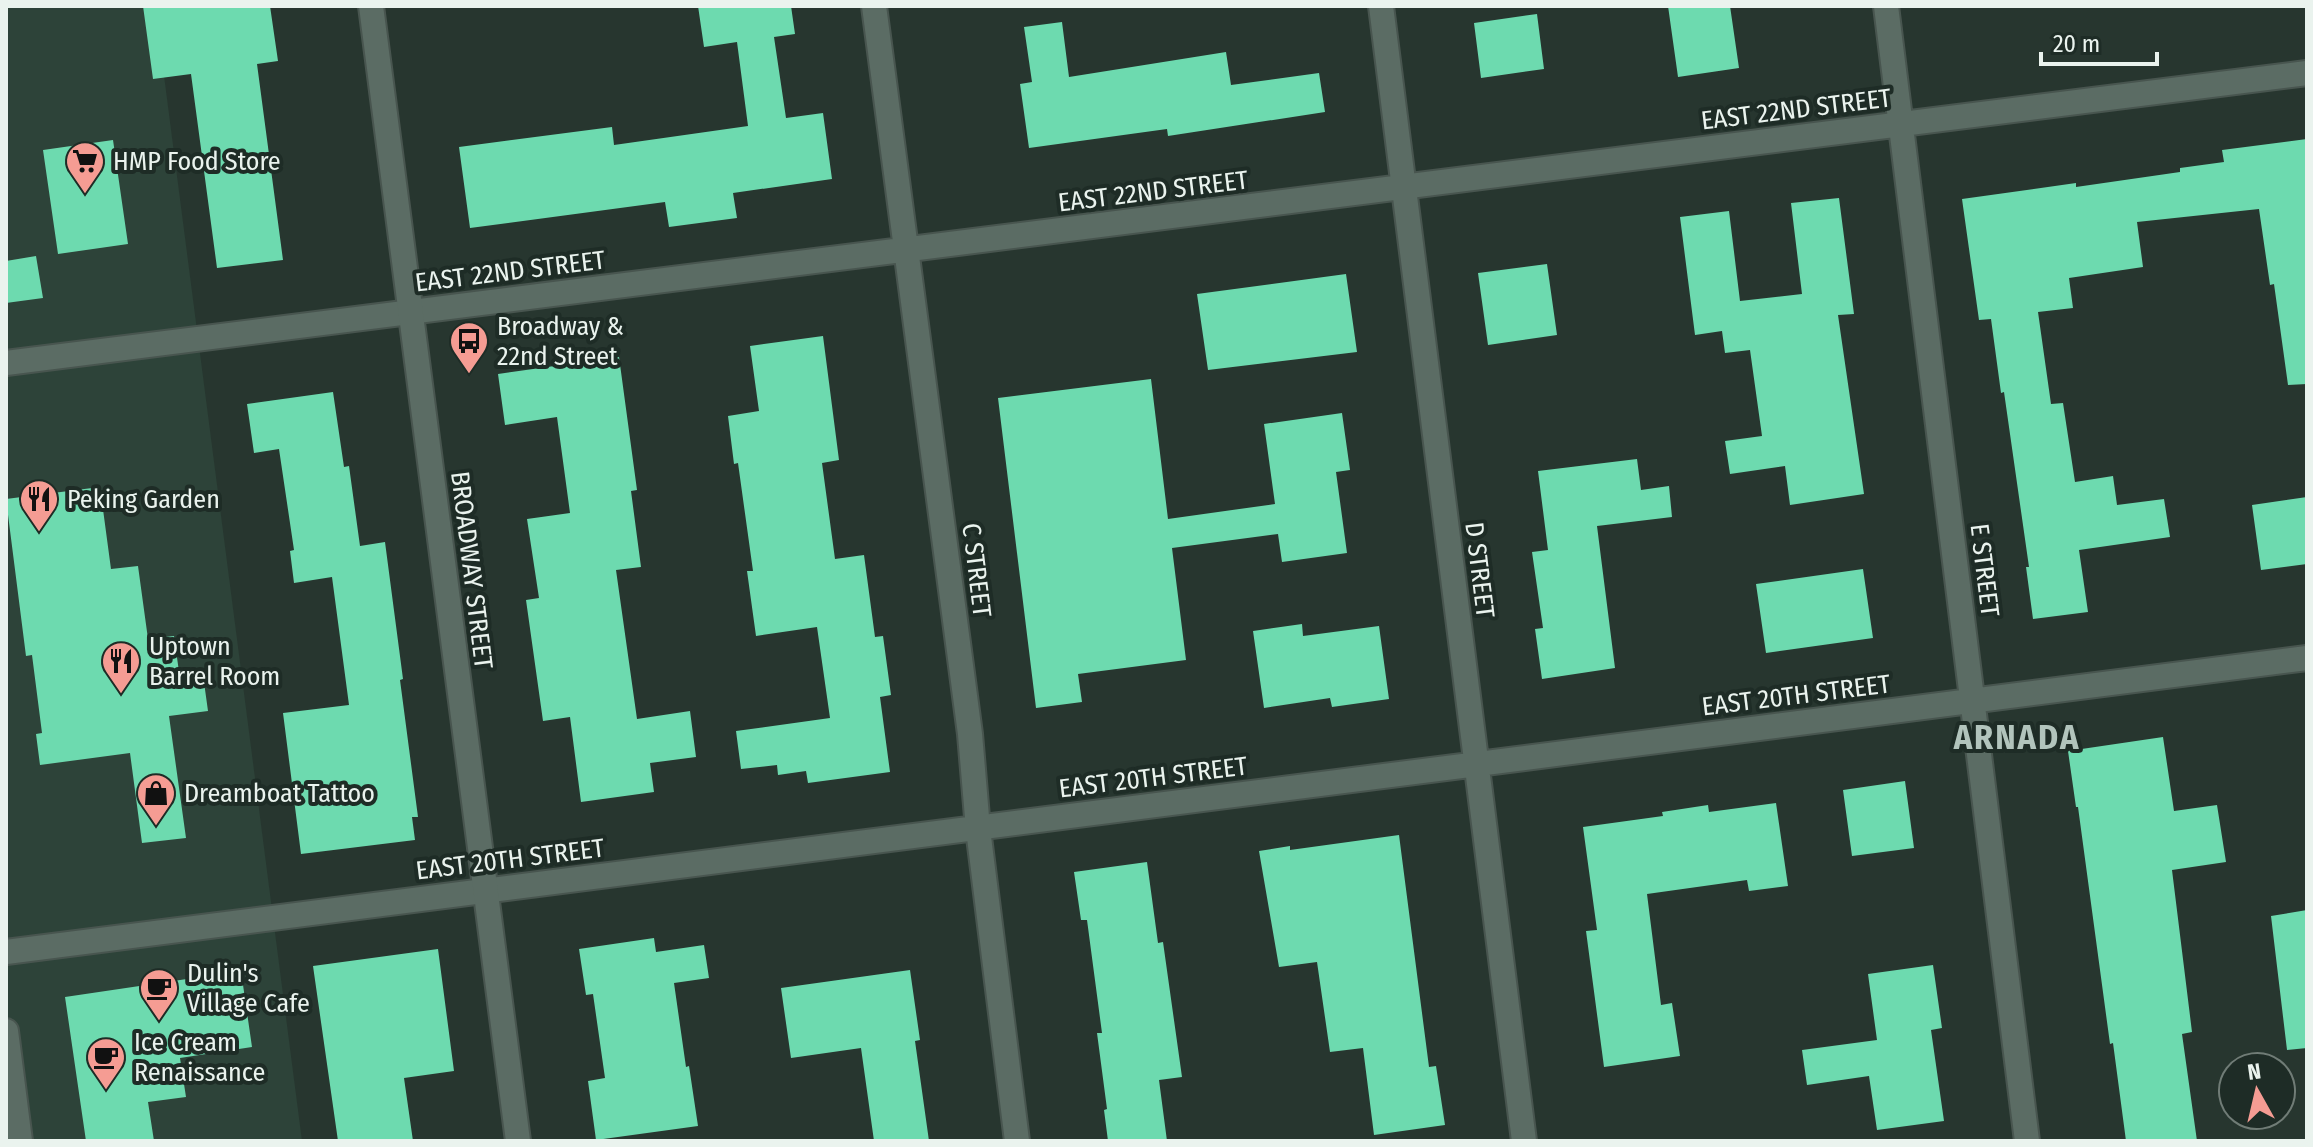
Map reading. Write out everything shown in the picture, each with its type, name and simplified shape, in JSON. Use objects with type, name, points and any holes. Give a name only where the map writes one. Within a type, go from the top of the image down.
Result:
[{"type":"street","name":"BROADWAY STREET","points":[[371,6],[518,1141]]},
{"type":"street","name":"C STREET","points":[[874,6],[970,734],[978,829],[1017,1141]]},
{"type":"street","name":"D STREET","points":[[1381,6],[1524,1141]]},
{"type":"street","name":"E STREET","points":[[1886,6],[2027,1141]]},
{"type":"street","name":"EAST 22ND STREET","points":[[6,363],[2307,73]]},
{"type":"street","name":"EAST 20TH STREET","points":[[6,952],[2307,658]]},
{"type":"street","points":[[6,1031],[20,1141]]},
{"type":"shaded area","points":[[6,6],[155,6],[302,1141],[6,1141]]},
{"type":"building","points":[[143,6],[270,6],[278,61],[257,64],[283,260],[217,268],[191,74],[153,79]]},
{"type":"building","points":[[698,6],[791,6],[795,34],[774,37],[786,118],[823,113],[832,179],[733,193],[737,218],[669,227],[665,202],[470,228],[459,147],[612,127],[614,145],[748,126],[737,42],[704,47]]},
{"type":"building","points":[[1668,6],[1730,6],[1739,68],[1678,77]]},
{"type":"building","points":[[1537,14],[1544,69],[1481,78],[1474,23]]},
{"type":"building","points":[[1062,22],[1069,77],[1226,52],[1231,85],[1319,73],[1325,112],[1168,136],[1167,129],[1029,148],[1020,84],[1032,82],[1024,27]]},
{"type":"building","points":[[2307,139],[2307,384],[2288,385],[2274,284],[2270,285],[2259,209],[2137,222],[2143,267],[2069,278],[2073,308],[2038,312],[2051,404],[2063,403],[2075,482],[2113,476],[2117,505],[2164,499],[2170,537],[2079,550],[2088,612],[2033,619],[2026,567],[2029,567],[2004,392],[2001,393],[1991,319],[1979,320],[1962,199],[2180,172],[2180,168],[2224,162],[2222,150]]},
{"type":"building","name":"HMP Food Store","points":[[113,140],[128,244],[58,254],[43,150]]},
{"type":"building","points":[[1839,198],[1854,314],[1838,315],[1864,494],[1790,505],[1785,466],[1730,474],[1725,441],[1762,436],[1750,350],[1725,353],[1722,331],[1695,335],[1680,217],[1729,211],[1740,301],[1802,294],[1791,203]]},
{"type":"building","points":[[36,256],[43,298],[6,303],[6,261]]},
{"type":"building","points":[[1547,264],[1557,335],[1488,345],[1478,273]]},
{"type":"building","points":[[1346,274],[1357,352],[1208,370],[1197,294]]},
{"type":"building","points":[[823,336],[839,460],[822,463],[835,559],[864,555],[875,637],[883,636],[891,695],[880,697],[890,772],[808,783],[806,771],[778,775],[777,765],[741,769],[736,731],[830,718],[817,627],[756,636],[747,571],[753,571],[728,416],[759,411],[750,346]]},
{"type":"building","points":[[619,357],[637,490],[631,491],[641,567],[616,570],[637,719],[690,711],[696,757],[650,763],[654,792],[581,802],[570,717],[543,721],[526,600],[539,598],[527,519],[570,513],[557,417],[505,425],[498,374]]},
{"type":"building","points":[[1151,379],[1168,519],[1275,504],[1264,424],[1342,413],[1350,470],[1336,472],[1347,553],[1282,562],[1278,534],[1172,548],[1186,660],[1078,674],[1082,702],[1036,708],[998,398]]},
{"type":"building","points":[[333,392],[344,467],[349,466],[360,546],[385,542],[418,817],[412,817],[415,840],[301,854],[283,713],[349,705],[332,577],[294,583],[290,551],[294,550],[279,449],[254,453],[247,404]]},
{"type":"building","points":[[1637,459],[1641,490],[1669,486],[1672,517],[1597,526],[1615,668],[1542,679],[1535,629],[1543,628],[1532,552],[1548,550],[1538,471]]},
{"type":"building","points":[[100,487],[111,569],[138,566],[148,639],[174,636],[180,679],[203,675],[208,711],[169,716],[186,838],[142,843],[130,753],[40,765],[36,734],[42,733],[32,655],[26,656],[6,499]]},
{"type":"building","points":[[2307,497],[2307,564],[2261,570],[2252,505]]},
{"type":"building","points":[[1863,569],[1873,638],[1766,653],[1756,584]]},
{"type":"building","points":[[1302,624],[1303,636],[1379,626],[1389,699],[1332,707],[1330,698],[1264,708],[1253,631]]},
{"type":"building","points":[[2163,737],[2174,811],[2217,805],[2226,862],[2172,870],[2192,1032],[2182,1034],[2197,1141],[2126,1141],[2068,751]]},
{"type":"building","points":[[1905,781],[1914,848],[1852,856],[1843,790]]},
{"type":"building","points":[[1776,803],[1788,886],[1749,891],[1747,880],[1647,894],[1661,1005],[1672,1003],[1680,1056],[1604,1067],[1586,931],[1597,930],[1583,827],[1663,816],[1662,812],[1708,805],[1709,812]]},
{"type":"building","points":[[1399,835],[1429,1067],[1436,1066],[1445,1125],[1374,1135],[1363,1048],[1330,1052],[1317,962],[1279,967],[1259,851],[1290,846],[1290,850]]},
{"type":"building","points":[[1147,862],[1158,943],[1163,942],[1182,1077],[1159,1080],[1167,1141],[1108,1141],[1097,1033],[1102,1033],[1087,920],[1081,920],[1074,872]]},
{"type":"building","points":[[2307,910],[2307,1048],[2287,1050],[2271,916]]},
{"type":"building","points":[[654,938],[656,952],[704,945],[709,978],[674,983],[698,1126],[596,1140],[588,1081],[605,1078],[593,994],[586,995],[579,949]]},
{"type":"building","points":[[438,949],[454,1071],[404,1078],[413,1141],[338,1141],[313,966]]},
{"type":"building","points":[[1933,965],[1942,1028],[1931,1030],[1944,1121],[1877,1130],[1869,1076],[1807,1085],[1802,1050],[1877,1040],[1868,974]]},
{"type":"building","points":[[910,970],[920,1040],[915,1041],[929,1141],[874,1141],[861,1048],[791,1058],[781,988]]},
{"type":"building","name":"Dulin's Village Cafe","points":[[241,971],[252,1047],[180,1058],[186,1097],[148,1102],[154,1141],[86,1141],[65,997]]},
{"type":"place","name":"HMP Food Store","points":[[85,195]]},
{"type":"place","name":"Broadway & 22nd Street","points":[[469,375]]},
{"type":"place","name":"Peking Garden","points":[[39,533]]},
{"type":"place","name":"Uptown Barrel Room","points":[[121,695]]},
{"type":"place","name":"Dreamboat Tattoo","points":[[156,827]]},
{"type":"place","name":"Dulin's Village Cafe","points":[[159,1022]]},
{"type":"place","name":"Ice Cream Renaissance","points":[[106,1091]]},
{"type":"district","name":"ARNADA","points":[[2017,737]]}]
